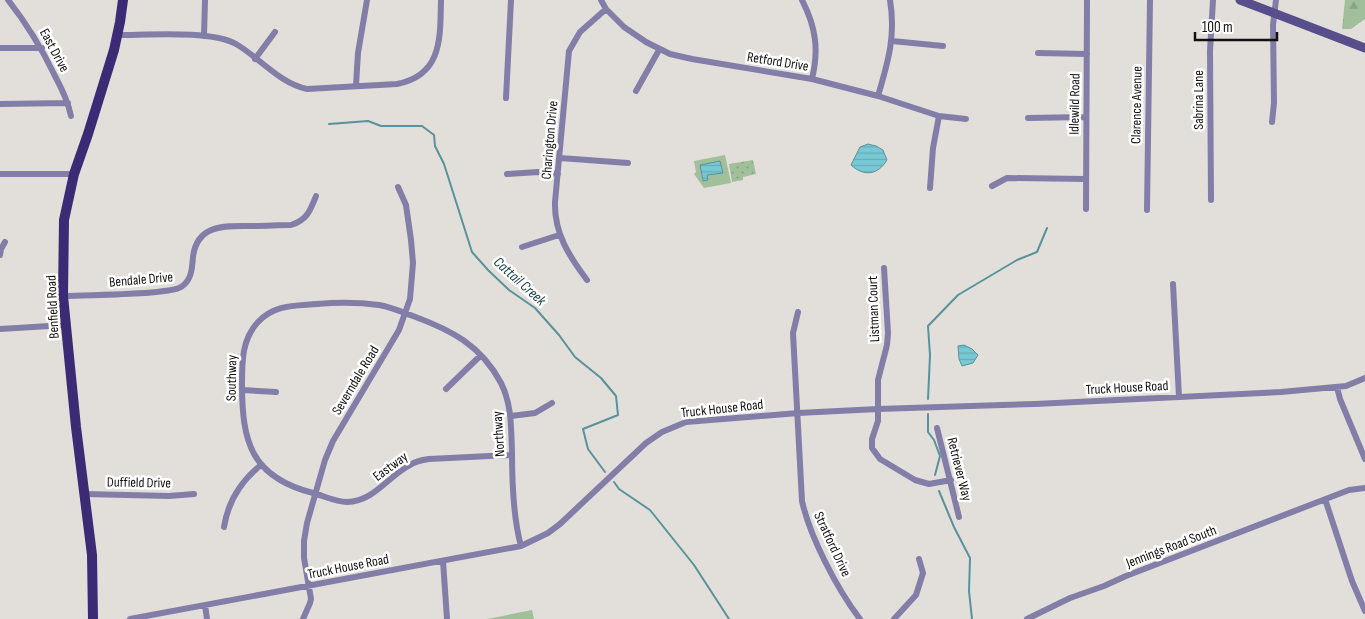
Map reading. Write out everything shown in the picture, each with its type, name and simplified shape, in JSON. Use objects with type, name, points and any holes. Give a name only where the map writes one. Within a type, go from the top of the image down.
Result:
[{"type":"main road","name":"Benfield Road","points":[[93,619],[92,554],[63,296],[64,220],[74,174],[118,35],[123,0]]},
{"type":"street","name":"East Drive","points":[[8,0],[42,48],[68,103],[72,116]]},
{"type":"street","points":[[204,36],[205,0]]},
{"type":"street","points":[[356,85],[357,63],[367,0]]},
{"type":"street","points":[[118,35],[204,36],[223,39],[235,44],[300,88],[388,85],[410,81],[420,76],[427,69],[439,46],[441,0]]},
{"type":"street","points":[[506,98],[511,0]]},
{"type":"street","name":"Retford Drive","points":[[601,0],[606,9],[624,26],[659,50],[692,59],[812,79],[878,96],[939,116],[966,119]]},
{"type":"street","points":[[802,0],[816,41],[812,79]]},
{"type":"street","points":[[878,96],[890,56],[892,41],[890,0]]},
{"type":"street","name":"Idlewild Road","points":[[1086,208],[1087,0]]},
{"type":"street","name":"Clarence Avenue","points":[[1148,210],[1150,0]]},
{"type":"street","name":"Sabrina Lane","points":[[1211,200],[1210,43],[1213,0]]},
{"type":"street","points":[[1240,0],[1365,48]]},
{"type":"street","points":[[1272,122],[1274,103],[1273,25],[1276,0]]},
{"type":"street","name":"Charington Drive","points":[[587,280],[570,256],[559,235],[555,212],[569,51],[580,32],[606,9]]},
{"type":"street","points":[[255,59],[275,32]]},
{"type":"street","points":[[892,41],[943,46]]},
{"type":"street","points":[[0,48],[42,48]]},
{"type":"street","points":[[636,91],[659,50]]},
{"type":"street","points":[[1038,53],[1087,54]]},
{"type":"street","points":[[0,104],[68,103]]},
{"type":"street","points":[[930,188],[933,148],[939,116]]},
{"type":"street","points":[[1028,118],[1086,118]]},
{"type":"street","points":[[560,158],[628,163]]},
{"type":"street","points":[[507,174],[538,172],[558,174]]},
{"type":"street","points":[[0,174],[74,174]]},
{"type":"street","points":[[992,186],[1007,178],[1085,179]]},
{"type":"street","name":"Severndale Road","points":[[303,619],[310,604],[310,586],[304,560],[304,541],[307,523],[325,460],[333,440],[399,330],[406,314],[412,284],[413,263],[406,205],[398,187]]},
{"type":"street","name":"Bendale Drive","points":[[63,296],[150,292],[180,288],[189,278],[192,271],[195,246],[203,234],[218,228],[298,223],[307,217],[316,196]]},
{"type":"street","points":[[522,247],[559,235]]},
{"type":"street","points":[[0,256],[5,242]]},
{"type":"street","name":"Listman Court","points":[[884,268],[888,333],[878,380],[878,421],[872,443],[877,456],[922,482],[934,484],[950,480]]},
{"type":"street","points":[[1173,284],[1179,397]]},
{"type":"street","name":"Southway","points":[[316,494],[282,482],[274,477],[261,465],[251,448],[243,422],[242,359],[247,338],[257,323],[274,310],[293,305],[340,302],[382,306],[406,314]]},
{"type":"street","name":"Stratford Drive","points":[[798,312],[793,333],[802,501],[810,527],[838,584],[860,619]]},
{"type":"street","name":"Northway","points":[[406,314],[452,332],[470,345],[500,382],[511,416],[517,530],[521,546]]},
{"type":"street","points":[[0,329],[66,325]]},
{"type":"street","points":[[446,389],[480,356]]},
{"type":"street","name":"Truck House Road","points":[[130,619],[521,546],[548,534],[646,443],[669,429],[696,420],[878,409],[1179,397],[1337,387],[1346,386],[1365,378]]},
{"type":"street","points":[[1337,387],[1340,399],[1365,458]]},
{"type":"street","points":[[242,390],[276,392]]},
{"type":"street","points":[[511,416],[535,413],[552,403]]},
{"type":"street","name":"Retriever Way","points":[[937,428],[959,517]]},
{"type":"street","name":"Eastway","points":[[316,494],[347,502],[358,500],[378,491],[407,466],[417,462],[429,459],[512,455]]},
{"type":"street","points":[[224,527],[229,506],[241,485],[248,475],[261,465]]},
{"type":"street","name":"Jennings Road South","points":[[1027,619],[1070,598],[1126,576],[1349,490],[1365,488]]},
{"type":"street","name":"Duffield Drive","points":[[84,494],[169,496],[194,494]]},
{"type":"street","points":[[1326,500],[1352,581],[1365,612]]},
{"type":"street","points":[[894,619],[911,601],[920,586],[923,573],[919,558]]},
{"type":"street","points":[[443,561],[447,619]]},
{"type":"street","points":[[205,605],[207,619]]},
{"type":"green space","points":[[1345,0],[1365,0],[1365,19],[1351,29],[1342,29]]},
{"type":"green space","points":[[725,155],[731,183],[704,188],[694,174],[696,172],[694,161]]},
{"type":"green space","points":[[753,160],[756,174],[743,177],[743,180],[732,182],[729,164]]},
{"type":"green space","points":[[532,610],[534,619],[487,619]]},
{"type":"water","points":[[868,144],[883,150],[887,160],[879,169],[866,173],[851,165],[860,147]]},
{"type":"water","points":[[720,161],[723,173],[707,175],[708,180],[703,181],[700,165]]},
{"type":"water","points":[[964,345],[978,355],[973,363],[962,366],[959,359],[958,346]]},
{"type":"waterway","name":"Cattail Creek","points":[[329,124],[368,121],[381,126],[422,126],[434,135],[435,146],[444,164],[472,252],[509,290],[535,308],[559,335],[575,357],[601,378],[616,396],[618,415],[583,429],[588,449],[605,472]]},
{"type":"waterway","points":[[928,399],[930,355],[928,326],[958,295],[1017,260],[1037,252],[1047,228]]},
{"type":"waterway","points":[[928,414],[928,432],[934,440],[940,456],[935,475]]},
{"type":"waterway","name":"Cattail Creek","points":[[614,482],[619,489],[650,510],[694,565],[729,619]]},
{"type":"waterway","points":[[939,491],[954,527],[970,558],[969,591],[972,619]]}]
